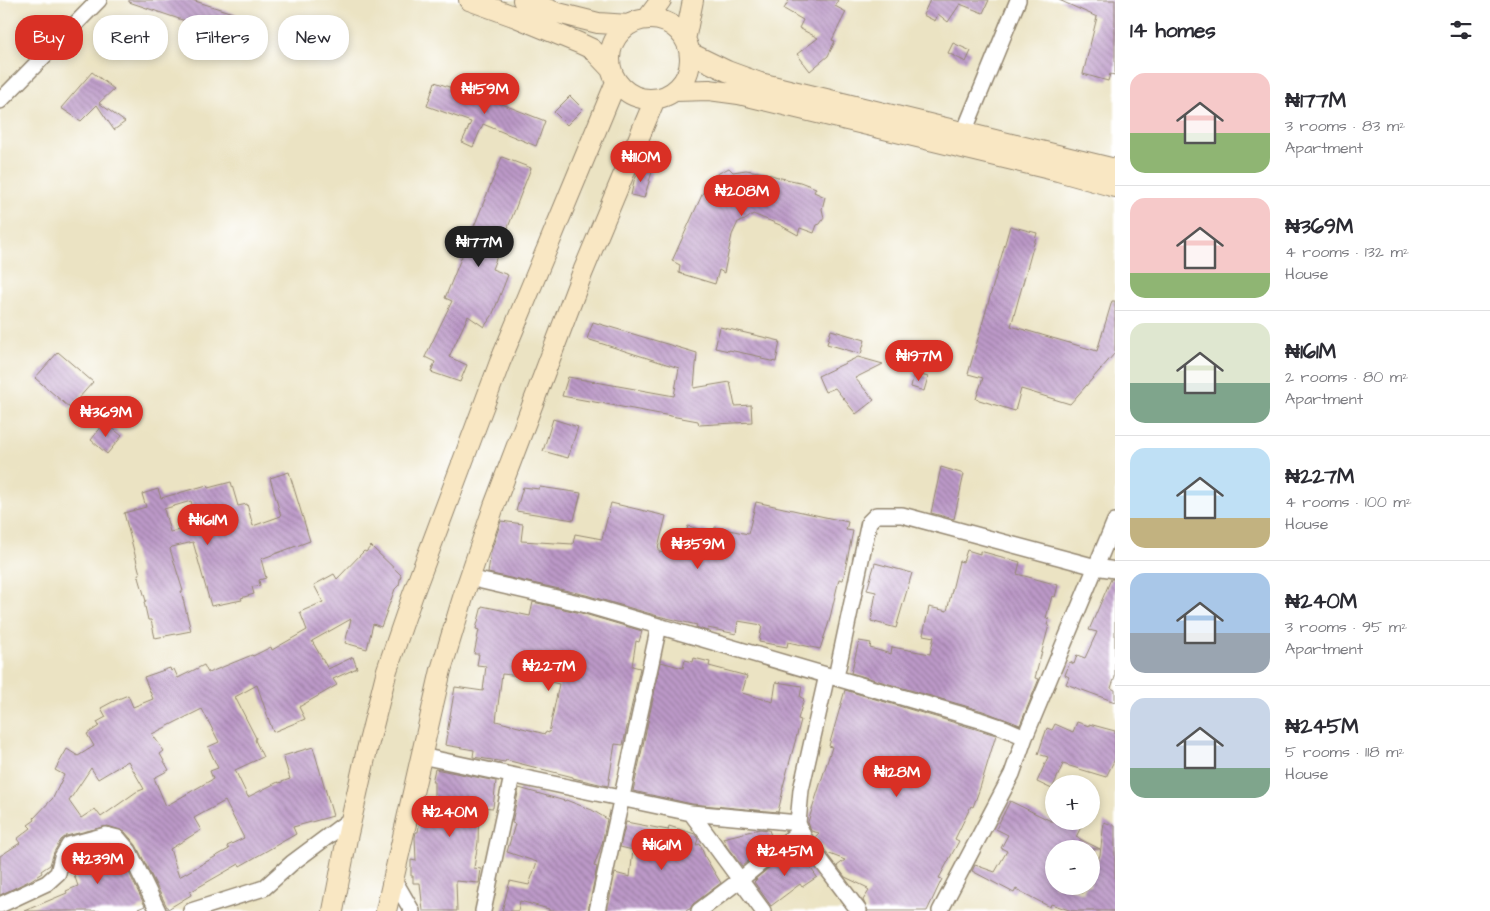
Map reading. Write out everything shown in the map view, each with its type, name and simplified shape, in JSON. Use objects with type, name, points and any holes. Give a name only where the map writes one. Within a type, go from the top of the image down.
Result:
[{"type":"street","points":[[0,101],[99,0]]},
{"type":"street","points":[[469,0],[516,17],[592,49],[626,92],[640,99],[655,99],[666,96],[675,91],[688,74],[690,63],[687,46],[694,0]]},
{"type":"street","points":[[523,0],[558,13],[598,23],[665,22],[673,26],[687,46],[727,71],[760,83],[1115,169]]},
{"type":"street","points":[[333,911],[351,819],[387,670],[412,597],[500,362],[613,75],[610,55],[613,43],[620,32],[638,22],[661,0]]},
{"type":"street","points":[[964,132],[1018,0]]},
{"type":"street","points":[[675,91],[709,90],[739,94],[1058,171],[1115,187]]},
{"type":"street","points":[[386,911],[441,670],[469,578],[494,506],[582,274],[655,99]]},
{"type":"street","points":[[859,911],[804,838],[799,826],[801,790],[869,522],[876,515],[902,515],[1096,567],[1115,570]]},
{"type":"street","points":[[940,911],[1012,774],[1025,738],[1115,521]]},
{"type":"street","points":[[469,578],[583,604],[988,722],[1025,738]]},
{"type":"street","points":[[597,911],[659,626]]},
{"type":"street","points":[[421,756],[691,813],[799,826]]},
{"type":"street","points":[[483,911],[512,776]]},
{"type":"street","points":[[691,813],[763,911]]},
{"type":"street","points":[[191,911],[264,888],[292,863],[351,819]]},
{"type":"street","points":[[699,911],[740,880],[799,826]]},
{"type":"street","points":[[0,905],[47,883],[58,873],[62,857],[69,845],[106,835],[118,838],[129,851],[158,911]]},
{"type":"street","points":[[393,878],[412,911]]},
{"type":"building","points":[[129,0],[192,0],[239,15],[178,15],[178,19],[129,2]]},
{"type":"building","points":[[789,0],[838,0],[835,6],[846,12],[832,40],[835,41],[828,56],[810,71],[797,54],[818,38],[799,28],[803,20],[784,9]]},
{"type":"building","points":[[930,0],[989,0],[983,13],[960,4],[948,22],[938,14],[935,21],[923,15]]},
{"type":"building","points":[[1059,0],[1115,0],[1115,75],[1110,74],[1108,81],[1083,74],[1097,17]]},
{"type":"building","points":[[953,43],[971,51],[966,62],[948,53]]},
{"type":"building","points":[[92,72],[114,89],[99,103],[125,122],[114,130],[97,105],[81,121],[61,108]]},
{"type":"building","points":[[435,82],[483,99],[484,97],[545,121],[536,146],[483,124],[473,147],[462,142],[471,122],[427,106]]},
{"type":"building","points":[[570,96],[583,109],[567,125],[554,112]]},
{"type":"building","points":[[502,157],[531,168],[492,269],[508,275],[492,316],[484,327],[468,316],[449,357],[467,365],[460,382],[431,372],[435,362],[425,357],[452,301],[445,298]]},
{"type":"building","points":[[641,167],[652,172],[644,198],[631,195],[634,181]]},
{"type":"building","points":[[729,168],[733,172],[746,170],[765,173],[816,188],[814,192],[825,197],[822,209],[824,218],[817,225],[814,233],[800,228],[798,235],[753,214],[745,220],[738,222],[732,235],[724,273],[719,270],[715,284],[679,273],[680,265],[672,261],[706,186],[715,186],[715,175]]},
{"type":"building","points":[[1010,226],[1037,233],[1011,326],[1097,351],[1112,301],[1115,301],[1115,353],[1070,404],[1021,389],[1015,411],[976,399],[983,378],[968,374]]},
{"type":"building","points":[[593,322],[697,353],[694,388],[730,382],[735,406],[751,405],[752,422],[699,425],[698,421],[562,396],[568,377],[674,396],[679,368],[587,339]]},
{"type":"building","points":[[720,327],[780,341],[776,362],[761,359],[762,357],[715,348]]},
{"type":"building","points":[[831,330],[865,340],[861,354],[827,344]]},
{"type":"building","points":[[58,352],[93,382],[70,408],[35,378]]},
{"type":"building","points":[[858,357],[883,364],[855,378],[874,400],[856,414],[835,388],[825,392],[818,376]]},
{"type":"building","points":[[914,373],[928,377],[924,391],[911,387]]},
{"type":"building","points":[[553,419],[578,427],[568,458],[543,451]]},
{"type":"building","points":[[105,422],[122,436],[107,454],[91,440]]},
{"type":"building","points":[[941,467],[964,474],[954,519],[931,513]]},
{"type":"building","points":[[289,472],[310,541],[261,559],[266,578],[259,580],[260,585],[252,587],[254,594],[241,598],[242,600],[211,606],[193,542],[172,547],[170,549],[183,591],[181,591],[191,631],[155,638],[151,620],[148,620],[144,602],[146,601],[138,574],[140,574],[124,513],[146,507],[142,494],[158,489],[161,498],[207,485],[208,488],[231,482],[238,506],[247,504],[253,526],[281,516],[270,478]],"holes":[[[191,501],[198,526],[170,532],[164,509]]]},
{"type":"building","points":[[523,487],[539,489],[540,487],[581,493],[574,520],[516,511]]},
{"type":"building","points":[[756,502],[848,522],[846,530],[853,531],[843,580],[839,579],[829,622],[820,649],[788,642],[787,647],[759,642],[762,625],[738,621],[736,634],[708,628],[707,631],[696,627],[697,625],[586,595],[488,573],[491,551],[501,521],[523,524],[521,541],[573,544],[575,534],[602,539],[611,503],[666,516],[658,548],[659,552],[679,556],[688,526],[714,533],[715,527],[748,534]]},
{"type":"building","points":[[371,546],[401,575],[399,585],[395,589],[381,627],[373,624],[367,649],[345,643],[351,619],[312,641],[328,669],[353,657],[357,668],[333,679],[337,685],[299,707],[305,719],[273,732],[257,685],[235,697],[256,738],[255,740],[263,757],[235,770],[248,797],[278,782],[290,779],[283,756],[313,747],[333,816],[293,827],[296,834],[190,892],[191,895],[168,909],[136,845],[125,832],[108,826],[66,836],[61,840],[54,852],[50,865],[41,871],[42,873],[0,895],[0,856],[20,843],[17,839],[31,828],[28,825],[35,820],[34,818],[53,798],[64,775],[55,770],[67,749],[78,756],[94,746],[87,734],[99,726],[97,722],[106,717],[101,708],[128,695],[133,707],[153,699],[144,677],[170,668],[171,671],[174,669],[178,678],[204,665],[208,673],[271,647],[272,650],[307,630],[300,612],[323,602],[314,585],[334,574],[337,579],[364,551],[366,552]],"holes":[[[202,709],[219,742],[208,747],[218,768],[210,771],[213,779],[166,806],[154,778],[169,770],[160,754],[164,751],[152,734]],[[128,761],[144,789],[136,792],[101,817],[95,809],[81,818],[69,801],[91,768],[98,779]],[[225,801],[244,838],[227,846],[229,849],[179,877],[170,849],[201,830],[194,818]]]},
{"type":"building","points":[[967,550],[980,554],[980,551],[1020,562],[1017,574],[1058,585],[1055,597],[1052,596],[1046,618],[1049,619],[1047,625],[1049,625],[1035,678],[1039,679],[1020,725],[983,711],[851,673],[859,641],[871,643],[870,648],[891,654],[892,647],[930,654],[934,637],[923,635],[929,607],[947,611],[959,561],[963,562]]},
{"type":"building","points":[[875,563],[912,573],[896,628],[871,621],[876,592],[867,590]]},
{"type":"building","points":[[1111,579],[1115,579],[1115,677],[1111,688],[1115,690],[1115,702],[1066,684],[1069,677],[1065,675],[1070,662],[1074,664],[1077,655],[1085,658],[1097,632],[1089,630]]},
{"type":"building","points":[[533,602],[581,613],[642,631],[639,642],[636,641],[632,666],[640,668],[623,745],[615,744],[608,786],[506,760],[505,762],[473,757],[474,750],[445,745],[455,687],[483,691],[486,666],[477,665],[479,654],[474,654],[479,630],[476,629],[482,606],[530,616]],"holes":[[[502,674],[530,677],[559,684],[549,733],[546,732],[545,734],[496,721]]]},
{"type":"building","points":[[694,658],[710,662],[709,666],[747,676],[742,693],[773,702],[776,682],[802,686],[800,697],[804,699],[798,719],[801,720],[778,812],[692,804],[633,791],[661,662],[683,668],[685,660],[693,662]]},
{"type":"building","points":[[845,690],[996,735],[973,807],[971,806],[955,839],[959,841],[939,878],[942,879],[927,911],[868,911],[863,900],[869,891],[866,889],[868,888],[845,877],[837,866],[845,860],[827,853],[815,837],[819,833],[811,831],[808,822],[832,747],[829,746]]},
{"type":"building","points":[[1077,722],[1115,731],[1115,759],[1106,777],[1063,764],[1058,775],[1045,775],[1045,786],[1037,782],[1048,757],[1038,754],[1047,728],[1052,730],[1055,724],[1073,732]]},
{"type":"building","points":[[435,769],[496,781],[493,808],[479,807],[478,842],[474,868],[481,869],[479,883],[456,881],[457,911],[423,911],[420,883],[413,883],[413,876],[411,876],[411,860],[416,861],[415,837],[416,832],[418,832],[423,804],[434,807],[434,782],[432,782]]},
{"type":"building","points":[[519,788],[566,800],[592,810],[607,819],[602,844],[594,866],[597,867],[588,911],[549,911],[549,909],[520,901],[518,911],[502,911],[510,881],[529,885],[537,862],[507,852],[515,824],[512,823]]},
{"type":"building","points":[[1010,801],[1045,818],[1045,830],[1080,830],[1076,837],[1082,840],[1045,840],[1045,895],[1100,895],[1100,855],[1104,822],[1115,826],[1115,911],[1072,911],[1051,904],[1050,907],[1016,889],[1014,893],[972,871],[975,865],[995,872],[1007,851],[1001,848],[1008,835],[996,829]]},
{"type":"building","points":[[626,822],[668,830],[669,826],[695,834],[698,839],[696,845],[700,844],[705,857],[721,883],[685,911],[607,911],[615,873],[630,877],[633,850],[620,847]]},
{"type":"building","points":[[760,829],[769,830],[773,841],[742,866],[727,847],[723,838]]},
{"type":"building","points":[[106,845],[113,846],[121,856],[145,906],[133,911],[24,911],[67,893],[66,891],[78,886],[70,863],[75,853]]},
{"type":"building","points":[[797,849],[817,877],[802,887],[800,884],[771,906],[754,882],[757,879],[754,880],[779,860]]}]
